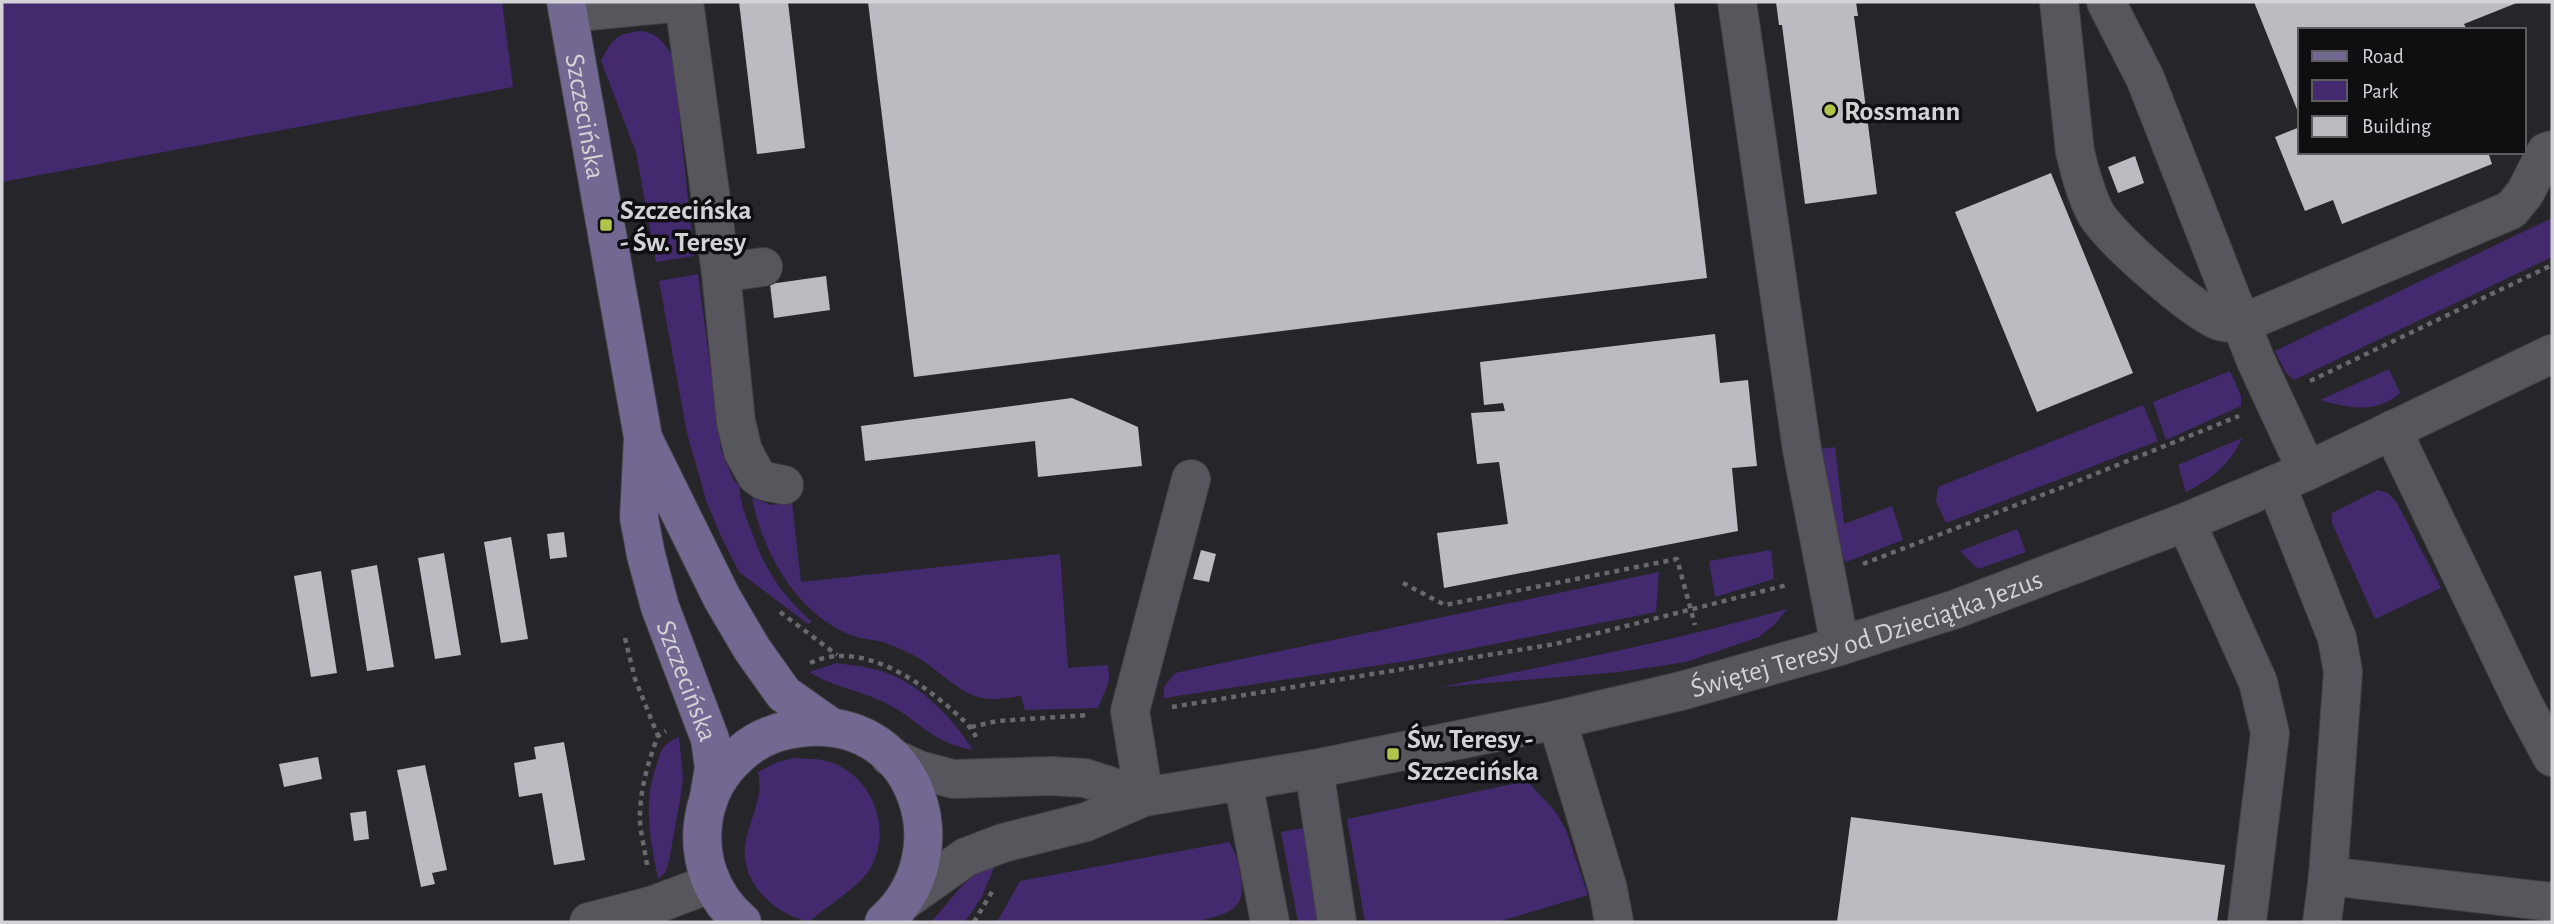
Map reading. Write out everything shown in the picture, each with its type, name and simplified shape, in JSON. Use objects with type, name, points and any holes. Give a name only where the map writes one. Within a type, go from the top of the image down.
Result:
[{"type":"main road","name":"Szczecińska","points":[[567,8],[643,437],[639,519],[646,555],[660,607],[710,738],[714,768],[703,820],[702,848],[712,883]]},
{"type":"main road","name":"Szczecińska","points":[[643,437],[722,598],[752,649],[784,694],[831,727]]},
{"type":"main road","points":[[708,802],[726,768],[755,742],[782,730],[794,727],[831,727],[861,736],[890,757],[904,772],[921,810],[924,831],[918,873],[894,911]]},
{"type":"main road","points":[[712,883],[716,922]]},
{"type":"main road","points":[[712,883],[728,909],[742,922]]},
{"type":"street","points":[[567,8],[683,2],[721,273],[736,422],[743,451],[757,475],[764,481],[785,485]]},
{"type":"street","points":[[1737,2],[1802,450],[1840,646]]},
{"type":"street","points":[[2059,2],[2075,152],[2080,173],[2096,213],[2106,227],[2178,294],[2220,321],[2241,324],[2511,210],[2525,193],[2546,152],[2552,150]]},
{"type":"street","points":[[2106,2],[2145,78],[2241,324],[2292,477],[2337,638],[2343,672],[2328,876],[2322,922]]},
{"type":"street","points":[[721,273],[763,267]]},
{"type":"street","name":"Świętej Teresy od Dzieciątka Jezus","points":[[894,911],[966,857],[1003,843],[1086,822],[1144,797],[1314,769],[1557,720],[1681,691],[1840,646],[1956,609],[2186,523],[2292,477],[2552,354]]},
{"type":"street","points":[[2392,429],[2524,705],[2552,757]]},
{"type":"street","points":[[1144,797],[1130,711],[1191,479]]},
{"type":"street","points":[[2186,523],[2258,682],[2270,733],[2247,922]]},
{"type":"street","points":[[1557,720],[1608,890],[1614,922]]},
{"type":"street","name":"Świętej Teresy od Dzieciątka Jezus","points":[[890,757],[919,770],[953,779],[1051,776],[1085,778],[1144,797]]},
{"type":"street","points":[[1314,769],[1337,922]]},
{"type":"street","points":[[1243,782],[1270,922]]},
{"type":"street","points":[[2328,876],[2552,902]]},
{"type":"street","points":[[589,922],[667,901],[712,883]]},
{"type":"path","points":[[1402,583],[1445,604],[1677,559],[1695,625]]},
{"type":"path","points":[[800,668],[838,655],[887,667],[933,693],[971,727],[978,742]]},
{"type":"path","points":[[649,874],[640,808],[651,753],[658,736],[668,730]]},
{"type":"green space","points":[[2,2],[502,2],[513,87],[2,182]]},
{"type":"green space","points":[[642,31],[660,40],[673,57],[694,256],[656,262],[636,152],[601,61],[616,38]]},
{"type":"green space","points":[[2552,218],[2552,257],[2294,380],[2286,373],[2275,351]]},
{"type":"green space","points":[[698,274],[721,449],[733,479],[740,487],[743,509],[762,557],[783,591],[812,622],[808,624],[739,572],[706,500],[687,433],[659,281]]},
{"type":"green space","points":[[2389,369],[2400,393],[2391,400],[2372,407],[2352,407],[2320,400]]},
{"type":"green space","points":[[2230,371],[2241,396],[2241,406],[2166,440],[2153,402]]},
{"type":"green space","points":[[2143,405],[2158,441],[1946,523],[1936,501],[1938,487]]},
{"type":"green space","points":[[2242,438],[2219,470],[2186,492],[2178,465]]},
{"type":"green space","points":[[1835,447],[1844,524],[1892,506],[1903,540],[1846,562],[1838,550],[1820,449]]},
{"type":"green space","points":[[2377,490],[2388,493],[2397,503],[2441,588],[2375,619],[2332,523],[2332,513]]},
{"type":"green space","points":[[752,498],[772,505],[792,502],[801,582],[1060,554],[1068,668],[1108,665],[1109,681],[1098,708],[1025,710],[1021,696],[989,699],[969,694],[909,653],[883,642],[851,635],[827,623],[796,594],[784,577],[764,538]]},
{"type":"green space","points":[[2017,529],[2026,552],[1978,569],[1960,551]]},
{"type":"green space","points":[[1771,550],[1774,579],[1715,597],[1709,561]]},
{"type":"green space","points":[[1659,572],[1656,612],[1413,660],[1164,698],[1164,687],[1175,673]]},
{"type":"green space","points":[[1787,609],[1775,624],[1759,637],[1686,662],[1619,672],[1441,687],[1658,642]]},
{"type":"green space","points":[[837,663],[885,672],[901,679],[942,710],[973,750],[945,741],[892,706],[809,672]]},
{"type":"green space","points":[[679,737],[683,777],[681,794],[669,861],[665,873],[658,879],[649,824],[651,784],[662,750]]},
{"type":"green space","points":[[793,758],[816,759],[845,769],[858,779],[868,792],[879,822],[877,854],[870,869],[851,889],[809,922],[782,911],[761,893],[747,869],[745,855],[746,840],[758,798],[758,772]]},
{"type":"green space","points":[[1527,781],[1555,811],[1566,830],[1588,895],[1497,922],[1365,922],[1347,819]]},
{"type":"green space","points":[[1304,828],[1324,922],[1298,922],[1281,832]]},
{"type":"green space","points":[[1229,842],[1238,865],[1242,890],[1236,905],[1223,914],[1196,922],[997,922],[1020,881]]},
{"type":"green space","points":[[995,865],[982,897],[965,922],[931,922],[966,882]]},
{"type":"building","points":[[739,2],[788,2],[805,148],[757,154]]},
{"type":"building","points":[[868,2],[1674,2],[1707,278],[914,377]]},
{"type":"building","name":"Rossmann","points":[[1776,2],[1856,2],[1858,16],[1854,16],[1877,194],[1805,204],[1782,25],[1779,25]]},
{"type":"building","points":[[2254,2],[2519,2],[2464,24],[2466,28],[2298,28],[2298,112]]},
{"type":"building","points":[[2298,128],[2298,154],[2489,154],[2492,164],[2342,224],[2333,200],[2305,211],[2275,137]]},
{"type":"building","points":[[2135,156],[2144,183],[2118,193],[2108,167]]},
{"type":"building","points":[[2051,173],[2133,373],[2037,412],[1955,212]]},
{"type":"building","points":[[826,276],[830,310],[774,318],[770,284]]},
{"type":"building","points":[[1715,334],[1720,383],[1748,380],[1757,466],[1732,468],[1738,531],[1444,588],[1437,533],[1508,524],[1499,462],[1477,464],[1471,413],[1505,411],[1503,403],[1484,405],[1480,362]]},
{"type":"building","points":[[1072,398],[1138,427],[1142,466],[1038,477],[1035,441],[865,461],[861,426]]},
{"type":"building","points":[[564,532],[567,557],[550,559],[547,534]]},
{"type":"building","points":[[511,537],[528,639],[501,643],[484,542]]},
{"type":"building","points":[[1201,550],[1216,554],[1209,582],[1193,579]]},
{"type":"building","points":[[444,553],[461,655],[435,659],[418,558]]},
{"type":"building","points":[[377,565],[394,667],[367,671],[351,570]]},
{"type":"building","points":[[321,571],[337,673],[311,677],[294,576]]},
{"type":"building","points":[[564,742],[585,860],[554,865],[542,793],[519,797],[514,763],[536,759],[534,747]]},
{"type":"building","points":[[318,757],[322,779],[284,787],[279,764]]},
{"type":"building","points":[[425,765],[447,870],[432,873],[435,884],[421,887],[397,770]]},
{"type":"building","points":[[366,811],[369,839],[354,841],[350,813]]},
{"type":"building","points":[[1851,817],[2225,865],[2217,922],[1837,922]]},
{"type":"place","name":"Rossmann","points":[[1830,110]]},
{"type":"place","name":"Szczecińska - Św. Teresy","points":[[606,225]]},
{"type":"place","name":"Św. Teresy - Szczecińska","points":[[1393,754]]}]
